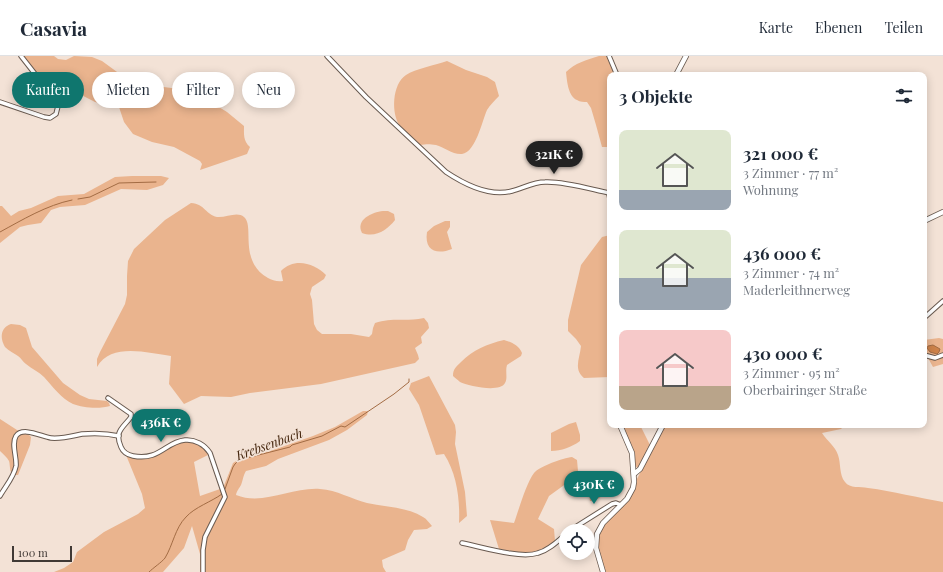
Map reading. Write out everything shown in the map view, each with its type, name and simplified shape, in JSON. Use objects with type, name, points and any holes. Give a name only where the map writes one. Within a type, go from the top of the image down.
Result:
[{"type":"street","points":[[0,102],[44,118],[50,118],[56,114],[58,106],[57,102],[21,56]]},
{"type":"street","points":[[328,56],[366,97],[446,172],[459,180],[480,188],[498,192],[513,190],[531,184],[544,182],[607,192]]},
{"type":"street","points":[[609,56],[616,72]]},
{"type":"street","points":[[678,72],[686,56]]},
{"type":"street","points":[[927,220],[943,212]]},
{"type":"street","points":[[927,315],[943,301]]},
{"type":"street","points":[[927,357],[935,358],[943,356]]},
{"type":"street","points":[[108,398],[131,414],[131,417],[122,427],[119,436],[120,444],[126,453],[139,456],[155,454],[174,443],[184,440],[200,443],[210,453],[224,492],[225,500],[205,537],[203,550],[203,572]]},
{"type":"street","points":[[603,572],[596,548],[597,534],[603,523],[627,499],[633,488],[634,474],[632,453],[621,428]]},
{"type":"street","points":[[634,474],[640,469],[661,428]]},
{"type":"street","points":[[0,496],[14,474],[16,460],[15,440],[21,432],[51,438],[64,438],[91,433],[119,436]]},
{"type":"street","points":[[580,524],[606,507],[616,503],[621,505]]},
{"type":"street","points":[[462,543],[512,553],[533,554],[546,550],[559,540]]},
{"type":"shaded area","points":[[23,56],[54,56],[58,59],[66,60],[74,56],[92,57],[102,61],[117,72],[92,72],[92,100],[84,96],[84,72],[36,72]]},
{"type":"shaded area","points":[[599,56],[608,56],[615,72],[607,72],[607,147],[602,147],[591,108],[587,102],[578,101],[574,98],[568,88],[566,72],[573,66],[585,60]]},
{"type":"shaded area","points":[[447,61],[466,70],[487,77],[495,82],[499,96],[487,110],[475,142],[467,152],[462,154],[455,153],[436,145],[420,145],[402,129],[395,114],[394,99],[401,79],[415,71]]},
{"type":"shaded area","points":[[164,87],[172,88],[172,108],[221,108],[244,126],[245,140],[250,147],[247,154],[200,170],[202,164],[200,161],[174,147],[152,142],[133,134],[124,122],[119,108],[164,108]]},
{"type":"shaded area","points":[[161,176],[169,178],[163,185],[147,190],[121,189],[85,205],[60,207],[51,210],[41,223],[20,227],[0,243],[0,206],[2,206],[11,216],[19,211],[31,208],[58,196],[84,194],[115,177]]},
{"type":"shaded area","points":[[191,203],[199,205],[213,216],[220,217],[241,215],[244,217],[247,222],[250,254],[253,263],[259,271],[268,278],[283,281],[281,271],[292,264],[298,263],[304,263],[316,267],[326,275],[324,279],[312,287],[310,294],[314,324],[317,330],[322,334],[351,334],[369,337],[372,334],[375,323],[388,320],[411,320],[424,318],[428,323],[429,328],[421,337],[422,343],[415,348],[419,359],[415,363],[321,384],[250,393],[231,397],[201,396],[184,404],[169,384],[171,356],[131,351],[121,352],[111,354],[103,359],[97,367],[97,359],[100,352],[125,304],[127,295],[128,261],[134,249],[165,220]]},
{"type":"shaded area","points":[[388,211],[394,214],[395,220],[392,224],[385,230],[376,234],[362,233],[360,228],[363,221],[374,213]]},
{"type":"shaded area","points":[[445,221],[450,221],[450,227],[447,232],[452,249],[441,252],[433,250],[428,244],[427,232],[434,226]]},
{"type":"shaded area","points":[[607,236],[607,377],[584,378],[578,367],[581,346],[568,331],[568,320],[581,265],[602,237]]},
{"type":"shaded area","points":[[11,324],[20,325],[26,328],[32,347],[63,383],[80,395],[89,399],[107,401],[110,406],[97,408],[86,407],[73,404],[65,399],[42,375],[28,366],[19,357],[5,347],[2,340],[2,334],[5,328]]},
{"type":"shaded area","points":[[943,339],[943,354],[932,357],[927,356],[927,340]]},
{"type":"shaded area","points":[[504,340],[517,346],[522,353],[521,356],[507,365],[506,381],[502,386],[497,388],[476,387],[460,382],[453,376],[456,367],[470,354],[492,343]]},
{"type":"shaded area","points":[[933,345],[940,349],[937,354],[930,352],[927,348],[928,346]]},
{"type":"shaded area","points":[[943,357],[943,364],[933,367],[928,358],[934,359]]},
{"type":"shaded area","points":[[429,376],[455,425],[455,444],[465,492],[467,516],[459,523],[459,505],[455,478],[444,454],[436,455],[419,405],[409,389],[411,383]]},
{"type":"shaded area","points":[[363,411],[368,411],[367,415],[347,430],[329,440],[278,459],[266,466],[246,471],[236,495],[246,498],[257,498],[309,489],[320,489],[338,493],[367,503],[410,511],[427,520],[432,526],[427,529],[414,530],[408,540],[405,550],[382,560],[383,567],[386,572],[200,572],[200,554],[192,526],[184,548],[163,572],[54,572],[73,562],[77,552],[104,532],[138,514],[145,508],[142,494],[126,455],[148,457],[176,443],[185,441],[200,444],[210,454],[194,462],[200,496],[223,488],[233,463],[241,458],[270,451],[313,436],[335,427]]},
{"type":"shaded area","points":[[0,419],[31,437],[30,445],[18,475],[13,474],[10,471],[9,461],[0,451]]},
{"type":"shaded area","points":[[576,422],[580,435],[580,441],[566,448],[551,451],[551,433]]},
{"type":"shaded area","points":[[623,428],[642,428],[650,445],[638,468],[635,466],[633,448]]},
{"type":"shaded area","points":[[662,428],[842,428],[822,433],[837,452],[842,476],[847,484],[850,486],[865,487],[943,502],[943,572],[605,572],[597,547],[599,533],[603,526],[633,491],[637,479]]},
{"type":"shaded area","points":[[572,457],[577,460],[578,471],[567,483],[549,496],[538,519],[554,529],[555,541],[535,552],[499,549],[490,520],[514,523],[525,490],[534,473],[552,463]]},
{"type":"shaded area","points":[[601,478],[611,485],[612,489],[593,501],[590,501],[590,494],[593,484]]},
{"type":"waterway","points":[[78,199],[90,197],[119,183],[156,182]]},
{"type":"waterway","points":[[0,232],[44,209],[72,200]]},
{"type":"waterway","name":"Krebsenbach","points":[[225,489],[233,467],[239,460],[290,447],[292,445],[322,436],[341,426],[345,427],[394,394],[409,382],[409,379]]},
{"type":"waterway","name":"Krebsenbach","points":[[149,572],[165,558],[182,521],[194,510],[222,494]]}]
